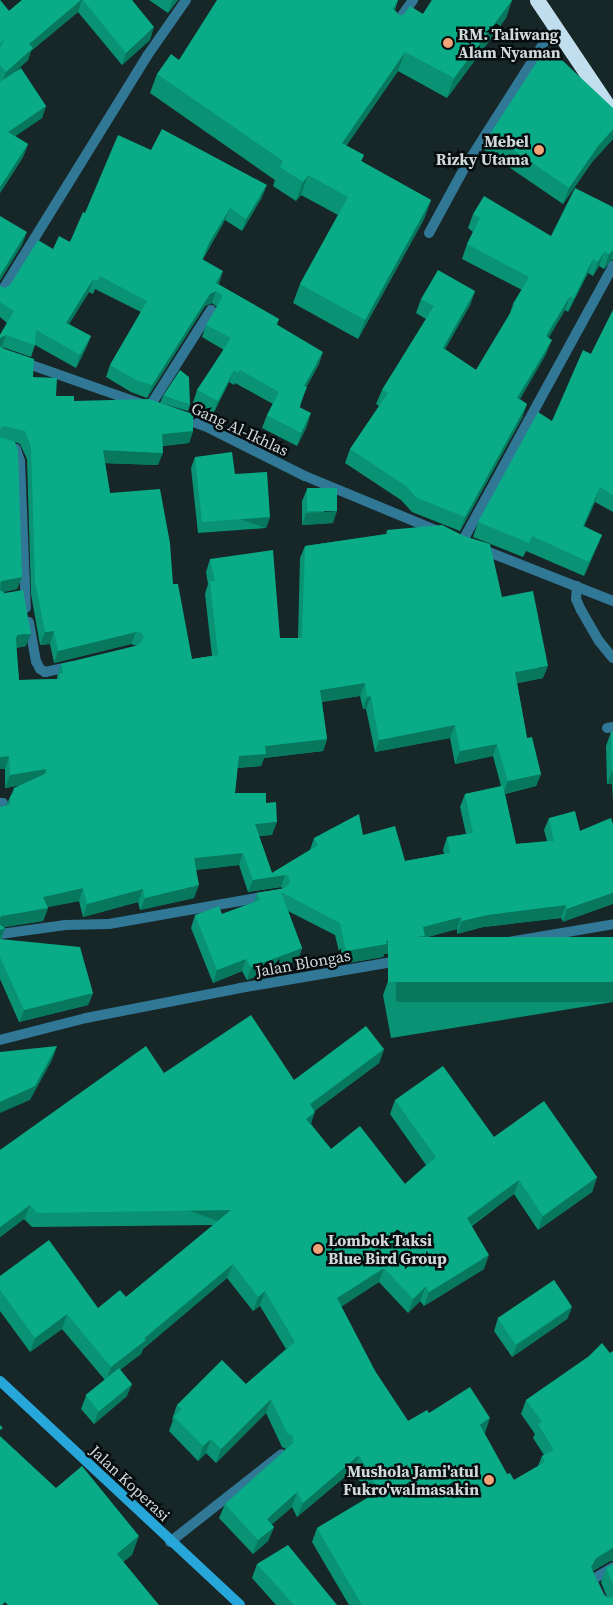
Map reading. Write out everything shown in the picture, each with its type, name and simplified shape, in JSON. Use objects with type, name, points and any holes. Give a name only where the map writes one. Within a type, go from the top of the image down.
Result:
[{"type":"highway","points":[[537,0],[613,114]]},
{"type":"street","points":[[0,294],[147,56],[186,0]]},
{"type":"street","points":[[393,28],[413,0]]},
{"type":"street","points":[[429,233],[465,167],[554,27]]},
{"type":"street","points":[[453,538],[613,266]]},
{"type":"street","points":[[0,354],[154,408],[211,310]]},
{"type":"street","name":"Gang Al-Ikhlas","points":[[175,415],[209,428],[305,476],[453,538],[613,601]]},
{"type":"street","points":[[0,444],[16,449],[20,461],[20,596],[36,661],[45,672],[88,662]]},
{"type":"street","points":[[577,586],[576,599],[581,610],[599,641],[613,658]]},
{"type":"street","points":[[0,934],[65,925],[109,924],[279,894]]},
{"type":"street","name":"Jalan Blongas","points":[[0,1040],[86,1018],[230,990],[613,924]]},
{"type":"street","name":"Jalan Koperasi","points":[[1,1384],[240,1605]]},
{"type":"street","points":[[170,1542],[282,1454]]},
{"type":"street","points":[[604,1605],[593,1582],[594,1578],[613,1567]]},
{"type":"building","points":[[0,0],[9,11],[22,0],[81,0],[29,44],[33,48],[6,72],[0,65],[0,47],[5,39],[0,43]]},
{"type":"building","points":[[83,0],[132,0],[154,27],[126,53]]},
{"type":"building","points":[[217,0],[398,0],[393,9],[399,15],[403,15],[410,6],[423,14],[432,0],[512,0],[454,78],[405,52],[342,143],[364,155],[361,161],[431,200],[365,320],[300,284],[348,197],[308,175],[303,182],[280,167],[283,161],[157,74],[171,54],[179,60]]},
{"type":"building","points":[[547,46],[613,108],[613,129],[598,146],[569,188],[490,134]]},
{"type":"building","points":[[21,68],[46,106],[8,132],[28,144],[0,187],[0,82]]},
{"type":"building","points":[[162,129],[267,185],[246,219],[230,208],[209,243],[202,259],[223,271],[216,283],[279,319],[276,324],[323,352],[304,386],[307,387],[299,407],[311,413],[301,433],[267,415],[279,392],[240,370],[238,373],[234,370],[218,401],[197,390],[231,338],[206,325],[222,298],[221,294],[216,291],[210,294],[152,385],[136,380],[110,365],[147,301],[100,276],[97,281],[93,279],[66,323],[91,336],[80,355],[36,330],[35,345],[6,335],[0,338],[14,311],[0,302],[0,286],[5,288],[10,285],[38,240],[53,249],[59,236],[70,242],[83,212],[85,213],[118,135],[151,150]]},
{"type":"building","points":[[575,188],[613,207],[613,250],[609,254],[604,252],[598,262],[593,259],[574,298],[570,296],[546,336],[552,340],[517,398],[527,404],[465,517],[417,498],[406,486],[350,449],[388,393],[382,390],[434,306],[421,299],[438,270],[475,291],[443,348],[476,370],[515,305],[513,304],[529,277],[467,244],[480,218],[473,214],[484,196],[551,236]]},
{"type":"building","points":[[0,216],[27,232],[0,276]]},
{"type":"building","points":[[613,310],[613,495],[600,487],[583,526],[602,535],[589,562],[532,536],[529,543],[478,522],[538,412],[552,421],[583,350],[591,354]]},
{"type":"building","points":[[0,346],[34,359],[33,377],[57,378],[56,396],[74,396],[74,401],[149,399],[193,414],[193,431],[162,434],[163,453],[103,450],[110,493],[160,489],[170,543],[173,584],[178,584],[192,659],[218,655],[210,581],[215,581],[210,559],[273,550],[280,638],[302,638],[305,546],[388,534],[387,530],[442,525],[464,536],[490,544],[502,597],[533,591],[548,666],[515,672],[527,738],[532,737],[541,774],[508,781],[497,744],[460,751],[455,725],[379,740],[371,696],[367,697],[365,683],[320,690],[327,739],[265,746],[266,754],[239,756],[235,793],[266,793],[266,803],[276,802],[277,822],[255,824],[272,873],[318,845],[314,838],[359,814],[363,835],[395,826],[405,861],[450,853],[447,837],[473,833],[465,794],[503,786],[516,844],[554,841],[549,818],[575,811],[580,831],[611,818],[613,824],[613,893],[567,909],[566,905],[487,915],[462,921],[461,917],[423,927],[425,936],[386,941],[387,944],[346,951],[340,923],[281,892],[302,948],[251,967],[246,959],[217,970],[195,915],[219,906],[222,914],[260,900],[257,893],[285,888],[290,883],[289,877],[285,875],[253,880],[243,853],[194,858],[199,885],[145,898],[143,889],[87,904],[83,888],[43,897],[48,908],[1,916],[0,918],[0,807],[10,805],[10,797],[14,793],[14,788],[47,773],[46,769],[10,775],[9,756],[0,757],[0,590],[5,593],[23,590],[31,634],[17,635],[19,680],[60,679],[59,674],[63,673],[61,664],[139,645],[144,637],[142,633],[136,632],[58,651],[54,631],[45,632],[35,582],[31,447],[25,431],[3,426],[0,429]]},
{"type":"building","points":[[180,370],[189,377],[190,405],[163,396]]},
{"type":"building","points":[[0,437],[15,442],[18,450],[22,577],[1,581],[0,583]]},
{"type":"building","points":[[232,452],[235,474],[267,472],[270,517],[202,522],[195,457]]},
{"type":"building","points":[[307,488],[337,488],[337,511],[307,511]]},
{"type":"building","points":[[611,732],[613,732],[613,770],[612,770]]},
{"type":"building","points":[[388,937],[613,937],[613,982],[388,982]]},
{"type":"building","points":[[0,939],[80,947],[93,993],[24,1010],[0,957]]},
{"type":"building","points":[[251,1015],[294,1080],[366,1026],[384,1049],[310,1104],[315,1112],[306,1119],[331,1149],[360,1126],[405,1184],[436,1157],[395,1100],[443,1066],[494,1137],[544,1101],[597,1177],[543,1216],[519,1180],[467,1218],[489,1255],[429,1292],[426,1286],[413,1299],[384,1268],[337,1298],[375,1371],[408,1421],[427,1410],[429,1413],[470,1387],[490,1418],[480,1425],[507,1474],[510,1473],[514,1480],[545,1462],[542,1456],[554,1450],[538,1424],[542,1422],[526,1400],[588,1357],[602,1343],[610,1353],[613,1351],[613,1548],[596,1558],[591,1567],[603,1594],[608,1598],[613,1596],[613,1605],[362,1605],[317,1528],[379,1491],[359,1455],[303,1503],[297,1492],[267,1519],[274,1527],[258,1540],[225,1504],[293,1443],[293,1436],[287,1433],[271,1399],[221,1449],[211,1439],[203,1446],[174,1417],[182,1409],[177,1405],[222,1360],[246,1384],[295,1342],[265,1291],[258,1297],[233,1264],[144,1338],[146,1340],[111,1367],[67,1314],[35,1338],[0,1290],[0,1276],[49,1240],[98,1308],[120,1290],[126,1297],[231,1210],[37,1213],[30,1205],[0,1227],[0,1150],[146,1046],[164,1073]]},
{"type":"building","points":[[57,1046],[35,1086],[0,1102],[0,1052]]},
{"type":"building","points":[[554,1280],[572,1307],[516,1345],[498,1318]]},
{"type":"building","points":[[119,1368],[132,1384],[99,1411],[86,1395]]},
{"type":"building","points":[[0,1436],[56,1488],[82,1466],[139,1536],[117,1554],[159,1605],[8,1605],[5,1602],[0,1605]]},
{"type":"building","points":[[288,1545],[337,1605],[294,1605],[257,1564]]},
{"type":"building","points":[[613,1564],[613,1584],[606,1568]]},
{"type":"place","name":"RM. Taliwang Alam Nyaman","points":[[448,43]]},
{"type":"place","name":"Mebel Rizky Utama","points":[[539,150]]},
{"type":"place","name":"Lombok Taksi Blue Bird Group","points":[[318,1249]]},
{"type":"place","name":"Mushola Jami'atul Fukro'walmasakin","points":[[489,1480]]}]
